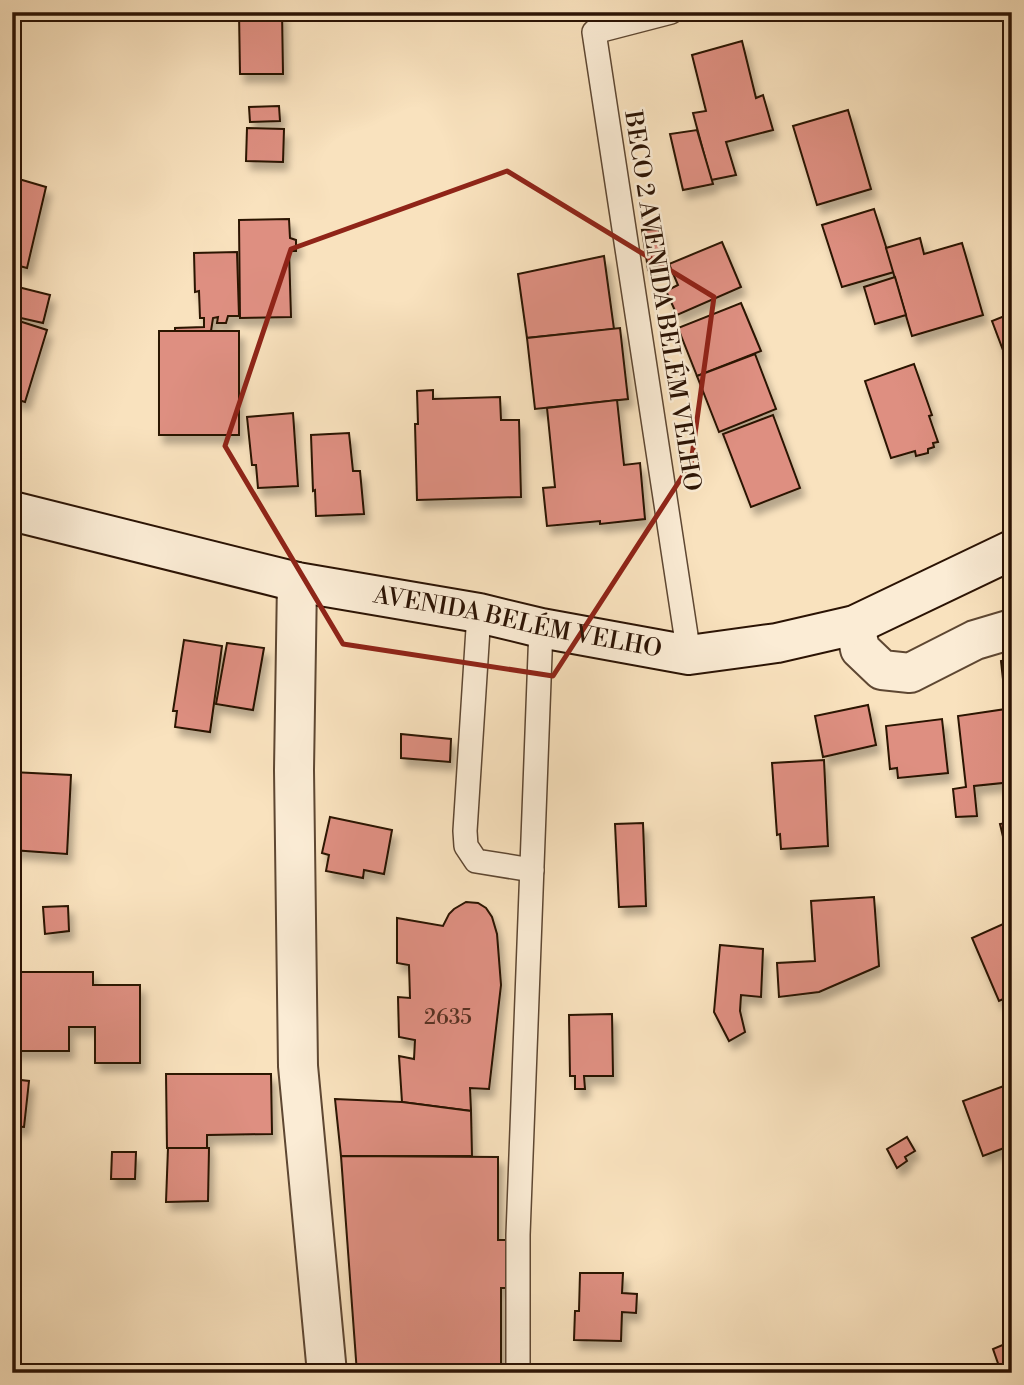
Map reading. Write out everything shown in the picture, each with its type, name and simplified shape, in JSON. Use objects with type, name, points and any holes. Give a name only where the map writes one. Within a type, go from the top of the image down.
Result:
[{"type":"main road","name":"AVENIDA BELÉM VELHO","points":[[12,511],[297,582],[479,613],[541,628],[688,655],[777,643],[855,625],[1012,550]]},
{"type":"main road","points":[[297,582],[294,769],[298,1066],[327,1373]]},
{"type":"main road","points":[[855,625],[860,649],[881,670],[910,673],[975,640],[1012,629]]},
{"type":"lane","name":"BECO 2 AVENIDA BELÉM VELHO","points":[[671,12],[594,32],[688,655]]},
{"type":"lane","points":[[479,613],[466,846],[476,861],[532,870]]},
{"type":"lane","points":[[517,1373],[518,1235],[541,628]]},
{"type":"highlighted area","points":[[507,171],[714,297],[691,463],[553,676],[343,644],[225,446],[291,249]]},
{"type":"building","points":[[239,12],[282,12],[283,74],[240,74]]},
{"type":"building","points":[[742,41],[756,98],[763,95],[773,130],[726,142],[736,175],[711,180],[693,113],[706,111],[692,55]]},
{"type":"building","points":[[279,106],[280,121],[250,122],[249,107]]},
{"type":"building","points":[[848,110],[871,189],[817,205],[793,126]]},
{"type":"building","points":[[247,128],[284,129],[283,162],[246,161]]},
{"type":"building","points":[[697,130],[713,184],[683,190],[670,134]]},
{"type":"building","points":[[12,177],[46,187],[27,268],[12,264]]},
{"type":"building","points":[[874,209],[894,272],[842,287],[822,225]]},
{"type":"building","points":[[289,219],[290,238],[296,240],[296,251],[289,251],[291,317],[240,318],[239,220]]},
{"type":"building","points":[[659,229],[663,259],[655,260],[648,269],[642,230]]},
{"type":"building","points":[[920,238],[924,254],[962,243],[983,315],[912,336],[886,248]]},
{"type":"building","points":[[722,242],[741,287],[677,315],[666,291],[678,285],[669,264]]},
{"type":"building","points":[[237,252],[239,316],[228,316],[226,323],[217,323],[218,317],[213,318],[211,331],[175,331],[175,328],[204,327],[204,318],[200,318],[199,291],[195,292],[194,253]]},
{"type":"building","points":[[604,256],[614,329],[527,338],[518,274]]},
{"type":"building","points":[[895,277],[906,315],[875,324],[864,287]]},
{"type":"building","points":[[14,286],[50,295],[43,323],[12,316]]},
{"type":"building","points":[[741,303],[761,351],[697,376],[678,328]]},
{"type":"building","points":[[1012,313],[1012,374],[992,321]]},
{"type":"building","points":[[19,321],[47,330],[25,402],[12,398],[12,326],[17,328]]},
{"type":"building","points":[[620,328],[628,399],[535,409],[527,338]]},
{"type":"building","points":[[159,331],[239,331],[239,435],[159,435]]},
{"type":"building","points":[[755,354],[776,409],[719,432],[697,376]]},
{"type":"building","points":[[914,364],[932,415],[929,416],[938,442],[933,443],[934,447],[928,449],[928,453],[916,456],[915,451],[891,458],[865,381]]},
{"type":"building","points":[[433,390],[433,399],[500,397],[501,420],[519,420],[521,497],[417,500],[417,391]]},
{"type":"building","points":[[617,400],[624,465],[640,463],[645,519],[547,526],[543,488],[555,487],[547,408]]},
{"type":"building","points":[[293,413],[298,486],[258,488],[256,465],[252,465],[247,417]]},
{"type":"building","points":[[773,415],[800,488],[751,507],[723,434]]},
{"type":"building","points":[[349,433],[353,471],[360,471],[364,514],[316,516],[311,435]]},
{"type":"building","points":[[184,640],[222,646],[210,732],[175,727],[177,711],[173,711]]},
{"type":"building","points":[[227,643],[264,648],[253,710],[216,704]]},
{"type":"building","points":[[1012,659],[1012,761],[1001,661]]},
{"type":"building","points":[[868,705],[876,745],[823,757],[815,716]]},
{"type":"building","points":[[1006,709],[1012,782],[974,786],[977,816],[956,817],[953,789],[966,787],[958,716]]},
{"type":"building","points":[[942,719],[948,773],[898,778],[897,768],[890,769],[886,726]]},
{"type":"building","points":[[401,734],[451,739],[450,762],[401,758]]},
{"type":"building","points":[[824,760],[828,846],[781,849],[780,834],[777,835],[772,763]]},
{"type":"building","points":[[12,772],[71,775],[67,854],[12,850]]},
{"type":"building","points":[[330,817],[392,830],[384,874],[364,870],[363,878],[326,871],[329,855],[322,853]]},
{"type":"building","points":[[1012,822],[1012,842],[1007,843],[1004,841],[1000,824]]},
{"type":"building","points":[[643,823],[646,906],[619,907],[615,824]]},
{"type":"building","points":[[874,897],[879,966],[819,992],[779,997],[777,963],[815,961],[811,901]]},
{"type":"building","points":[[466,902],[478,903],[486,908],[497,934],[501,985],[489,1089],[470,1088],[471,1111],[402,1102],[399,1056],[414,1059],[415,1040],[399,1037],[398,997],[410,998],[409,965],[397,963],[397,918],[443,926],[449,914]]},
{"type":"building","points":[[68,906],[69,931],[45,934],[43,907]]},
{"type":"building","points":[[1012,920],[1012,995],[999,1001],[972,938]]},
{"type":"building","points":[[720,945],[763,949],[761,997],[741,995],[740,1011],[745,1032],[729,1041],[714,1012]]},
{"type":"building","points":[[12,972],[93,972],[93,985],[140,985],[140,1063],[95,1063],[95,1027],[69,1027],[69,1051],[12,1051]]},
{"type":"building","points":[[612,1014],[613,1076],[584,1076],[585,1089],[575,1089],[575,1076],[570,1076],[569,1015]]},
{"type":"building","points":[[166,1074],[271,1074],[272,1134],[207,1135],[207,1148],[167,1148]]},
{"type":"building","points":[[12,1079],[29,1081],[24,1127],[12,1126]]},
{"type":"building","points":[[1012,1083],[1012,1145],[983,1156],[963,1101]]},
{"type":"building","points":[[335,1099],[402,1102],[471,1111],[472,1156],[341,1156]]},
{"type":"building","points":[[907,1137],[915,1151],[905,1157],[907,1161],[897,1168],[887,1149]]},
{"type":"building","points":[[168,1148],[209,1148],[208,1201],[166,1202]]},
{"type":"building","points":[[112,1152],[136,1152],[135,1179],[111,1179]]},
{"type":"building","points":[[341,1156],[498,1157],[498,1240],[507,1240],[516,1288],[501,1288],[501,1365],[439,1365],[439,1373],[357,1373]]},
{"type":"building","points":[[580,1273],[623,1273],[622,1293],[637,1294],[636,1313],[622,1312],[621,1341],[574,1340],[575,1311],[579,1311]]},
{"type":"building","points":[[1012,1341],[1012,1365],[1000,1369],[993,1349]]}]
